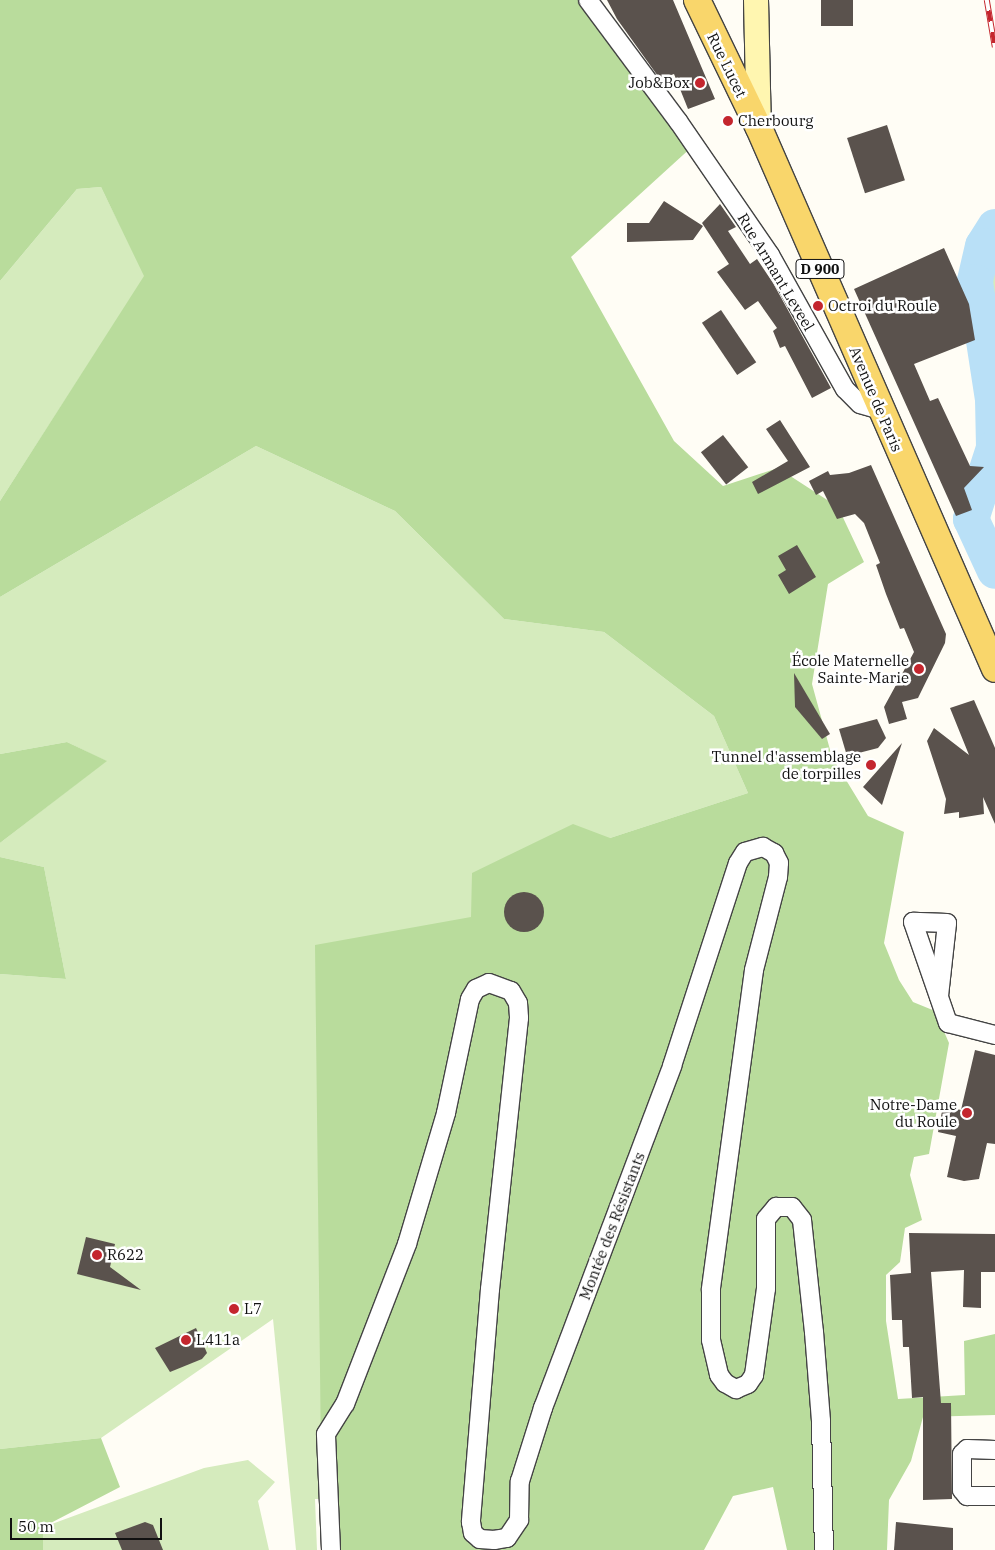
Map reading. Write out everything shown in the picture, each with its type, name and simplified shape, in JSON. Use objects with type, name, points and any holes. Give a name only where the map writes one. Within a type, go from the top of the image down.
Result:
[{"type":"main road","name":"Rue Lucet","points":[[697,0],[759,128]]},
{"type":"main road","name":"D 900","points":[[756,0],[759,128]]},
{"type":"main road","name":"Avenue de Paris","points":[[759,128],[995,669]]},
{"type":"street","name":"Rue Armant Leveel","points":[[588,0],[678,121],[770,255],[845,389],[860,404],[881,410]]},
{"type":"street","name":"Montée des Résistants","points":[[331,1550],[326,1434],[345,1404],[407,1244],[446,1113],[470,1000],[476,989],[489,983],[511,991],[518,1003],[519,1018],[490,1288],[470,1522],[473,1533],[480,1539],[494,1540],[507,1538],[519,1520],[520,1481],[543,1408],[672,1066],[738,863],[745,852],[763,848],[774,853],[779,863],[778,877],[754,970],[711,1290],[711,1340],[719,1375],[725,1383],[736,1389],[748,1384],[754,1375],[766,1290],[766,1219],[776,1207],[792,1207],[802,1220],[814,1332],[821,1421],[824,1550]]},
{"type":"street","points":[[939,996],[948,1023],[995,1035]]},
{"type":"street","points":[[995,1450],[967,1449],[962,1454],[962,1490],[967,1496],[995,1496]]},
{"type":"green space","points":[[0,0],[588,0],[694,145],[571,257],[674,441],[723,486],[778,468],[838,507],[864,562],[828,584],[812,684],[832,757],[868,816],[904,832],[884,943],[899,980],[913,1002],[935,1011],[949,1043],[929,1154],[914,1157],[910,1175],[922,1220],[905,1228],[900,1262],[886,1275],[886,1321],[898,1399],[965,1395],[964,1341],[995,1334],[995,1415],[923,1417],[911,1461],[889,1500],[887,1550],[787,1550],[773,1487],[733,1496],[704,1550],[326,1550],[321,1456],[315,945],[471,917],[472,873],[573,824],[610,838],[748,793],[714,716],[604,632],[504,619],[395,511],[256,446],[0,597],[0,501],[144,276],[101,187],[77,189],[0,281]]},
{"type":"green space","points":[[101,187],[145,276],[0,501],[0,281],[77,189]]},
{"type":"green space","points":[[986,259],[995,271],[995,344],[982,287]]},
{"type":"green space","points":[[256,446],[395,511],[504,619],[604,632],[714,716],[748,793],[610,838],[323,1499],[315,1499],[317,1550],[296,1550],[273,1319],[101,1438],[0,1449],[0,974],[66,979],[44,867],[0,857],[0,843],[106,761],[67,742],[0,754],[0,597]]},
{"type":"green space","points":[[67,742],[107,761],[0,843],[0,754]]},
{"type":"green space","points":[[0,857],[44,867],[66,979],[0,974]]},
{"type":"green space","points":[[101,1438],[120,1487],[43,1527],[43,1550],[0,1550],[0,1449]]},
{"type":"green space","points":[[248,1460],[275,1482],[258,1501],[269,1550],[42,1550],[41,1528],[204,1468]]},
{"type":"building","points":[[607,0],[673,0],[715,99],[688,109],[674,74],[660,79],[617,19]]},
{"type":"building","points":[[821,0],[853,0],[853,26],[821,26]]},
{"type":"building","points":[[887,125],[905,180],[865,193],[847,138]]},
{"type":"building","points":[[664,201],[703,226],[693,240],[627,242],[627,223],[649,223]]},
{"type":"building","points":[[720,204],[736,227],[728,231],[750,264],[757,259],[773,283],[831,388],[812,398],[785,346],[780,348],[773,331],[777,328],[758,301],[745,310],[717,272],[729,264],[702,223]]},
{"type":"building","points":[[944,248],[969,304],[975,340],[914,364],[930,401],[938,398],[970,466],[984,467],[964,488],[972,510],[956,516],[854,289]]},
{"type":"building","points":[[721,310],[756,362],[737,375],[702,323]]},
{"type":"building","points":[[780,420],[810,467],[758,494],[752,482],[788,461],[766,429]]},
{"type":"building","points":[[723,435],[748,467],[726,485],[701,452]]},
{"type":"building","points":[[871,465],[946,634],[945,643],[918,698],[902,702],[907,719],[889,724],[884,707],[914,652],[904,628],[900,629],[886,594],[876,565],[880,563],[864,523],[855,514],[837,519],[823,491],[816,495],[809,481],[828,471],[830,475],[849,473]]},
{"type":"building","points":[[797,545],[816,577],[789,594],[778,575],[786,570],[778,556]]},
{"type":"building","points":[[794,673],[830,734],[822,739],[795,707]]},
{"type":"building","points":[[974,700],[995,748],[995,824],[983,797],[984,814],[959,818],[959,812],[944,814],[946,799],[927,741],[934,728],[969,755],[950,708]]},
{"type":"building","points":[[877,719],[886,738],[878,748],[847,756],[839,729]]},
{"type":"building","points":[[902,743],[889,783],[882,805],[863,787]]},
{"type":"building","points":[[524,892],[538,898],[544,912],[538,926],[524,932],[510,926],[504,912],[510,898]]},
{"type":"building","name":"Notre-Dame du Roule","points":[[975,1050],[995,1055],[995,1144],[987,1143],[979,1179],[964,1181],[947,1177],[956,1136],[938,1132],[943,1106],[961,1110]]},
{"type":"building","points":[[909,1233],[995,1234],[995,1272],[981,1272],[981,1308],[963,1307],[964,1270],[931,1272],[941,1403],[951,1403],[952,1499],[923,1500],[923,1397],[912,1398],[909,1347],[903,1347],[902,1320],[892,1320],[890,1275],[911,1273]]},
{"type":"building","name":"R622","points":[[86,1237],[115,1244],[110,1267],[141,1290],[77,1274]]},
{"type":"building","name":"L411a","points":[[196,1328],[207,1353],[202,1359],[170,1372],[155,1348]]},
{"type":"building","points":[[145,1522],[153,1525],[163,1550],[122,1550],[115,1533]]},
{"type":"building","points":[[896,1522],[953,1528],[953,1550],[894,1550]]},
{"type":"waterway","points":[[995,227],[983,246],[975,282],[993,399],[994,448],[971,519],[995,571]]},
{"type":"railway","points":[[987,0],[995,47]]},
{"type":"place","name":"Job&Box","points":[[700,83]]},
{"type":"place","name":"Cherbourg","points":[[728,121]]},
{"type":"place","name":"Octroi du Roule","points":[[818,306]]},
{"type":"place","name":"École Maternelle Sainte-Marie","points":[[919,669]]},
{"type":"place","name":"Tunnel d'assemblage de torpilles","points":[[871,765]]},
{"type":"place","name":"Notre-Dame du Roule","points":[[967,1113]]},
{"type":"place","name":"R622","points":[[97,1255]]},
{"type":"place","name":"L7","points":[[234,1309]]},
{"type":"place","name":"L411a","points":[[186,1340]]}]
